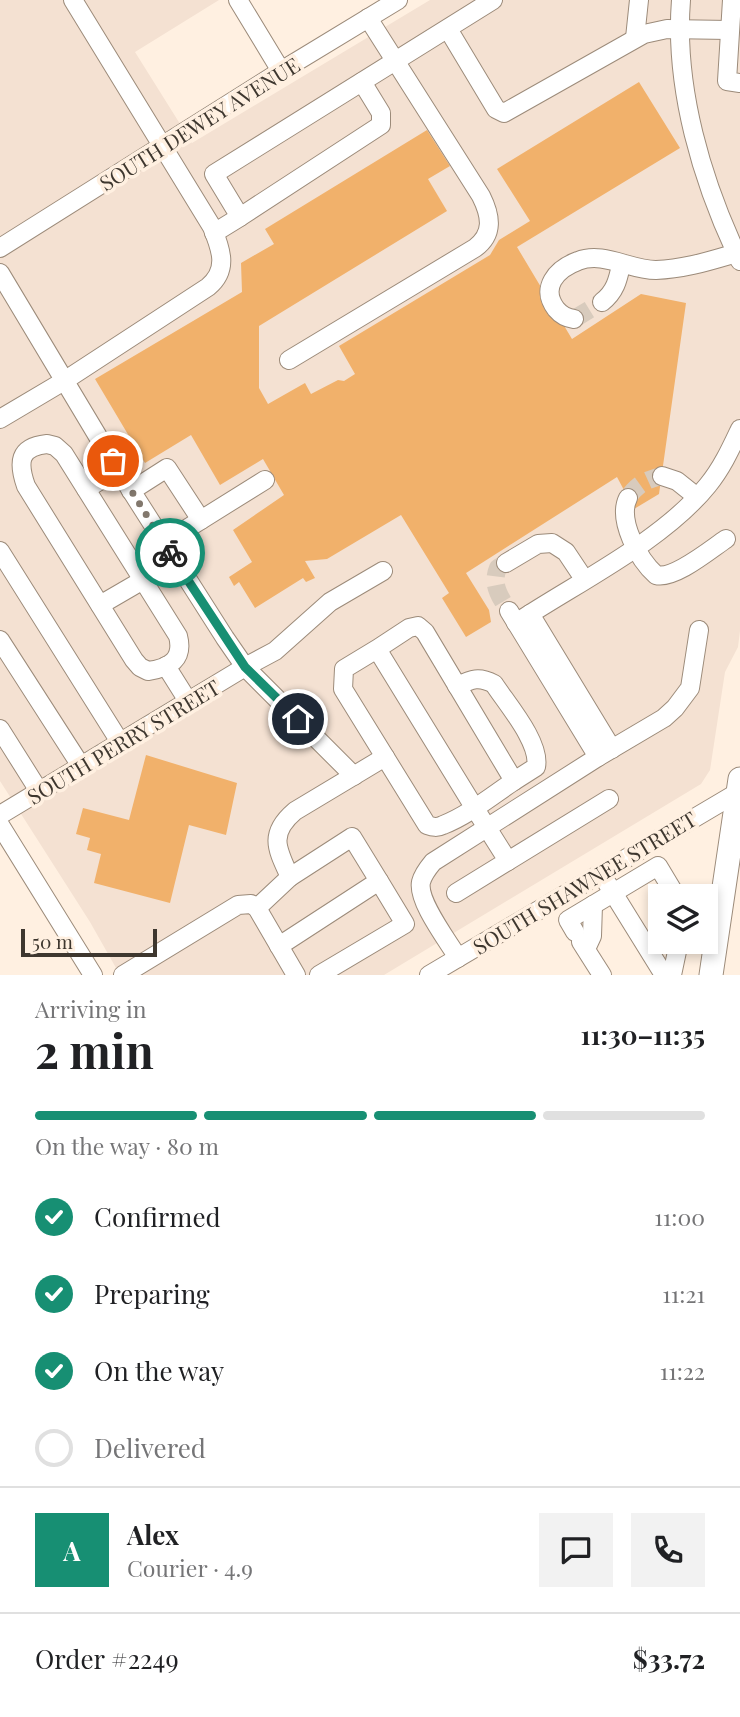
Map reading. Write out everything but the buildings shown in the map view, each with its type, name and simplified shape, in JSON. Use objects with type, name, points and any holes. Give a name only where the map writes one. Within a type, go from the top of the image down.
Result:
[{"type":"main road","points":[[711,975],[739,787]]},
{"type":"street","points":[[0,419],[64,381],[215,282],[222,266],[214,233],[73,0]]},
{"type":"street","points":[[238,0],[281,71]]},
{"type":"street","name":"SOUTH DEWEY AVENUE","points":[[0,248],[398,0]]},
{"type":"street","points":[[240,217],[214,174],[494,0]]},
{"type":"street","points":[[635,38],[639,0]]},
{"type":"street","points":[[574,319],[563,316],[551,300],[549,288],[556,274],[577,261],[600,258],[621,265],[655,270],[686,268],[739,255],[710,188],[688,106],[679,30],[681,0]]},
{"type":"street","points":[[732,0],[727,81],[740,83]]},
{"type":"street","points":[[289,360],[475,248],[488,234],[489,217],[481,196],[368,18]]},
{"type":"street","points":[[448,29],[496,109],[504,113],[635,38],[654,30],[729,30]]},
{"type":"street","points":[[214,233],[381,125],[381,113],[362,82]]},
{"type":"street","points":[[602,302],[611,295],[616,286],[621,265]]},
{"type":"street","points":[[0,273],[131,491],[245,667],[354,776]]},
{"type":"street","points":[[605,753],[518,616],[584,579],[670,522],[697,497],[722,464],[740,429]]},
{"type":"street","points":[[38,445],[55,446],[64,454],[143,580],[178,635],[181,647],[178,657],[166,666],[148,671],[140,667],[26,486],[19,466],[22,457],[38,445]]},
{"type":"street","points":[[131,491],[167,468],[201,520]]},
{"type":"street","points":[[86,489],[118,470]]},
{"type":"street","points":[[662,476],[677,481],[697,497]]},
{"type":"street","points":[[164,543],[265,481]]},
{"type":"street","points":[[628,498],[624,506],[624,517],[636,546],[652,571],[665,576],[726,539]]},
{"type":"street","points":[[506,563],[538,544],[552,542],[566,552],[584,579]]},
{"type":"street","points":[[0,551],[120,742]]},
{"type":"street","name":"SOUTH PERRY STREET","points":[[0,815],[275,651],[330,602],[383,571]]},
{"type":"street","points":[[100,605],[143,580]]},
{"type":"street","points":[[457,686],[474,678],[494,684],[534,746],[538,759],[536,766],[514,781],[443,825],[434,827],[427,824],[343,689],[342,678],[344,669],[409,628],[418,626],[425,632],[457,686],[514,781]]},
{"type":"street","points":[[458,958],[423,899],[421,883],[433,862],[664,718],[684,699],[693,676],[699,630]]},
{"type":"street","points":[[0,640],[81,766]]},
{"type":"street","points":[[377,649],[508,861]]},
{"type":"street","points":[[166,666],[188,701]]},
{"type":"street","points":[[0,729],[39,791]]},
{"type":"street","points":[[290,877],[278,851],[276,839],[284,821],[295,811],[385,757]]},
{"type":"street","name":"SOUTH SHAWNEE STREET","points":[[429,975],[739,787]]},
{"type":"street","points":[[456,894],[609,799]]},
{"type":"street","points":[[0,825],[93,975]]},
{"type":"street","points":[[257,908],[290,877],[352,837],[405,924],[319,975]]},
{"type":"street","points":[[602,975],[568,920],[659,866],[669,884]]},
{"type":"street","points":[[601,872],[664,975]]},
{"type":"street","points":[[279,946],[379,881]]},
{"type":"street","points":[[123,975],[239,905],[251,904],[257,908],[296,975]]},
{"type":"street","points":[[672,975],[676,954]]},
{"type":"shaded area","points":[[0,0],[219,0],[135,52],[192,143],[430,0],[740,0],[740,631],[738,647],[725,672],[710,770],[701,784],[384,975],[120,975],[90,922],[0,781]]},
{"type":"tunnel","points":[[574,319],[602,302]]},
{"type":"tunnel","points":[[628,498],[642,483],[662,476]]},
{"type":"tunnel","points":[[506,563],[498,568],[495,580],[502,601],[509,611]]},
{"type":"way so far","points":[[113,461],[170,553]]},
{"type":"route","points":[[170,553],[245,667],[298,719]]}]
